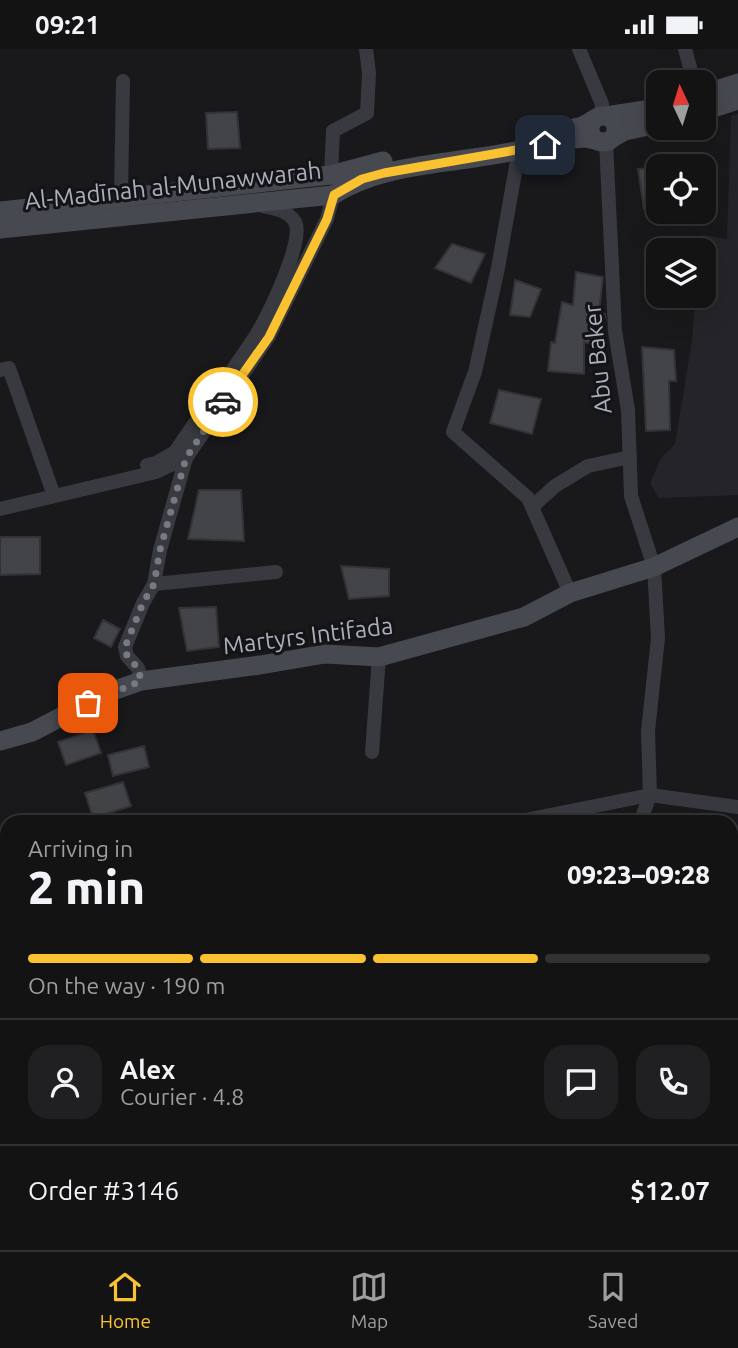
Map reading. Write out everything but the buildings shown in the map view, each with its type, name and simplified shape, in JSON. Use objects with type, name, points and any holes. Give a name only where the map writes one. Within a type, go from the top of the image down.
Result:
[{"type":"main road","points":[[716,90],[738,83]]},
{"type":"main road","points":[[716,107],[738,100]]},
{"type":"main road","name":"Al-Madīnah al-Munawwarah","points":[[0,229],[334,195],[362,179],[384,173],[585,138],[646,112]]},
{"type":"main road","name":"Al-Madīnah al-Munawwarah","points":[[0,211],[331,175],[346,169],[406,156],[575,128],[625,131],[646,127]]},
{"type":"main road","name":"Martyrs Intifada","points":[[0,741],[32,732],[107,693],[141,681],[325,654],[379,657],[524,617],[570,593],[654,567],[738,527]]},
{"type":"street","points":[[331,175],[333,131],[368,113],[369,73],[366,49]]},
{"type":"street","name":"Abu Baker","points":[[579,49],[601,104],[615,331],[628,410],[631,496],[654,567],[658,638],[648,730],[650,795]]},
{"type":"street","points":[[685,49],[691,70]]},
{"type":"street","points":[[121,196],[122,81]]},
{"type":"street","points":[[519,150],[498,268],[475,372],[453,432],[528,498],[570,593]]},
{"type":"street","points":[[0,509],[156,472],[184,454],[269,337],[327,219],[334,195]]},
{"type":"street","points":[[141,681],[138,668],[127,656],[125,647],[154,584],[184,454],[259,330],[295,252],[298,236],[296,223],[288,214],[253,203]]},
{"type":"street","points":[[0,370],[9,368],[52,490]]},
{"type":"street","points":[[0,503],[184,454]]},
{"type":"street","points":[[532,507],[555,486],[588,466],[629,457]]},
{"type":"street","points":[[156,472],[171,476],[178,488]]},
{"type":"street","points":[[154,584],[276,572]]},
{"type":"street","points":[[372,752],[379,657]]},
{"type":"street","points":[[550,815],[650,795],[738,807]]},
{"type":"street","points":[[643,815],[650,795]]},
{"type":"shaded area","points":[[738,114],[738,495],[659,498],[650,483],[661,458],[675,444],[692,341],[694,308],[716,308],[716,238],[701,238],[701,235],[727,239],[731,116]]},
{"type":"way so far","points":[[88,703],[141,681],[138,668],[127,656],[125,647],[154,584],[160,550],[186,458],[223,402]]},
{"type":"route","points":[[223,402],[269,337],[327,219],[334,195],[362,179],[384,173],[545,145]]}]
